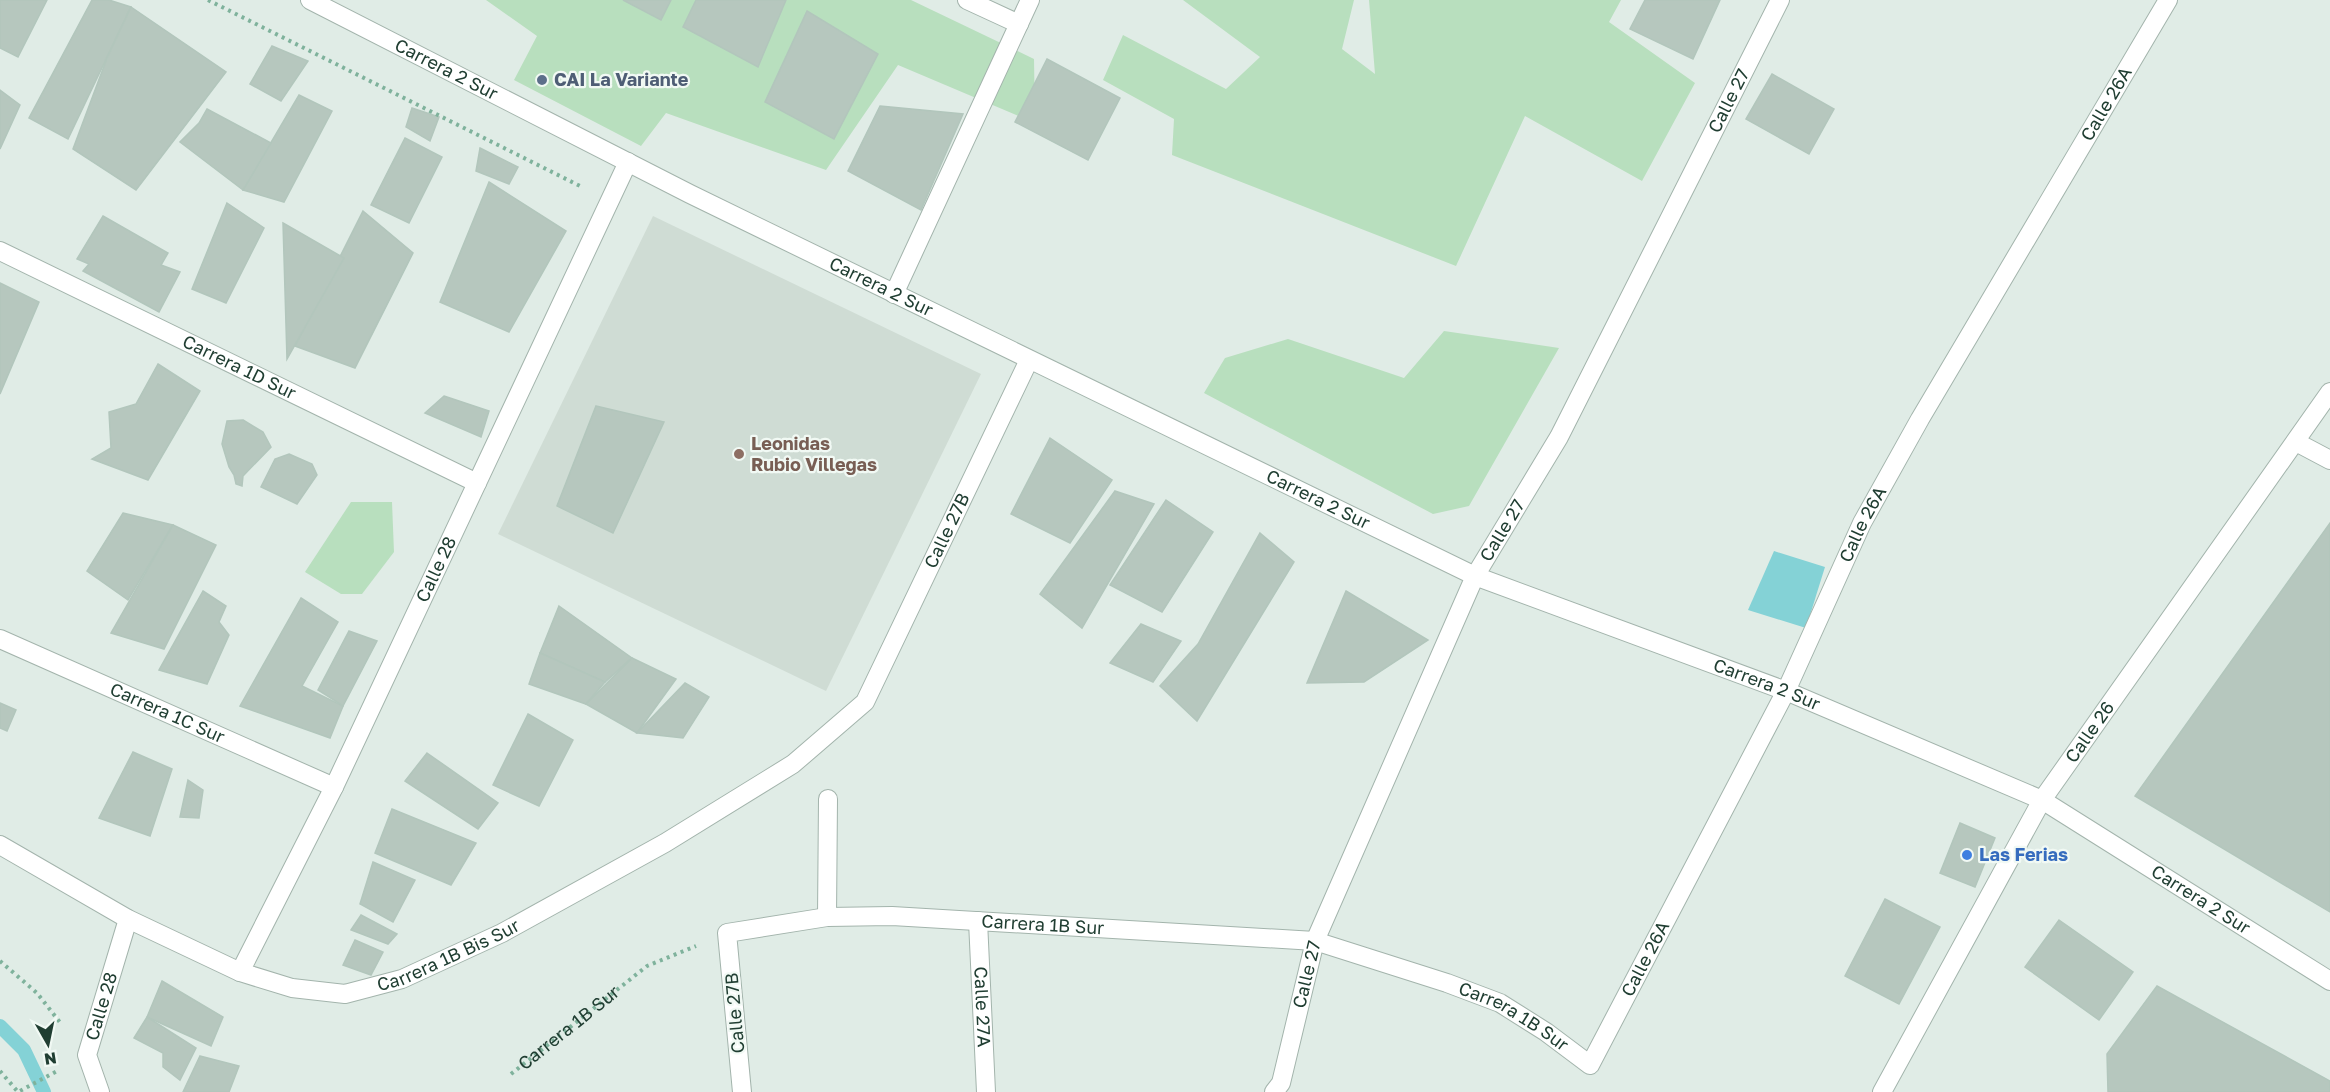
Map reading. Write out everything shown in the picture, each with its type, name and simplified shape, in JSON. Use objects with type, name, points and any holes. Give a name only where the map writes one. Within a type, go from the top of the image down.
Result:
[{"type":"street","name":"Carrera 2 Sur","points":[[310,0],[333,5],[628,162],[1475,576],[1786,691],[2042,800],[2330,981]]},
{"type":"street","points":[[967,0],[1019,24]]},
{"type":"street","points":[[894,294],[1030,0]]},
{"type":"street","name":"Calle 27","points":[[1278,1088],[1315,941],[1475,576],[1559,437],[1780,0]]},
{"type":"street","name":"Calle 26A","points":[[1590,1065],[1786,691],[1868,512],[1920,419],[2168,0]]},
{"type":"street","name":"Calle 28","points":[[240,972],[334,787],[628,162]]},
{"type":"street","name":"Carrera 1D Sur","points":[[0,251],[477,483]]},
{"type":"street","name":"Calle 27B","points":[[865,702],[1029,360]]},
{"type":"street","name":"Calle 26","points":[[1882,1092],[2042,800],[2330,392]]},
{"type":"street","points":[[2296,442],[2330,460]]},
{"type":"street","name":"Carrera 1C Sur","points":[[0,639],[334,787]]},
{"type":"street","name":"Carrera 1B Bis Sur","points":[[0,845],[128,919],[240,972],[292,988],[345,994],[402,979],[502,933],[665,843],[794,764],[865,702]]},
{"type":"street","points":[[827,916],[828,799]]},
{"type":"street","name":"Carrera 1B Sur","points":[[727,933],[827,916],[892,916],[1315,941],[1447,983],[1500,1003],[1546,1032],[1590,1065]]},
{"type":"street","name":"Calle 28","points":[[100,1092],[87,1055],[128,919]]},
{"type":"street","name":"Calle 27A","points":[[978,921],[987,1092]]},
{"type":"street","name":"Calle 27B","points":[[727,933],[742,1092]]},
{"type":"path","points":[[208,0],[610,201]]},
{"type":"path","name":"Carrera 1B Sur","points":[[511,1074],[647,966],[727,933]]},
{"type":"path","points":[[0,961],[37,993],[87,1055]]},
{"type":"path","points":[[0,1071],[18,1092],[56,1071]]},
{"type":"shaded area","name":"Leonidas Rubio Villegas","points":[[653,216],[981,374],[826,691],[498,534]]},
{"type":"green space","points":[[486,0],[911,0],[1034,59],[1035,123],[898,65],[826,170],[666,113],[641,146],[514,80],[537,36]]},
{"type":"green space","points":[[1183,0],[1354,0],[1342,49],[1375,74],[1369,0],[1621,0],[1609,22],[1695,83],[1642,181],[1525,116],[1456,266],[1172,155],[1174,119],[1103,80],[1123,35],[1226,89],[1260,57]]},
{"type":"green space","points":[[1444,331],[1559,348],[1469,506],[1433,514],[1204,393],[1225,358],[1288,339],[1404,378]]},
{"type":"green space","points":[[351,502],[392,502],[394,552],[362,594],[341,594],[305,572]]},
{"type":"water","points":[[1774,551],[1825,567],[1806,628],[1748,610]]},
{"type":"building","points":[[0,0],[47,0],[18,57],[0,48]]},
{"type":"building","points":[[92,0],[109,0],[131,7],[68,139],[29,118]]},
{"type":"building","points":[[623,0],[671,0],[661,20]]},
{"type":"building","points":[[696,0],[786,0],[758,67],[683,27]]},
{"type":"building","points":[[1645,0],[1720,0],[1693,59],[1630,29]]},
{"type":"building","points":[[131,7],[226,72],[136,190],[73,149],[107,58]]},
{"type":"building","points":[[807,11],[878,54],[834,139],[765,102]]},
{"type":"building","points":[[272,46],[308,61],[281,101],[250,84]]},
{"type":"building","points":[[1047,59],[1120,98],[1088,160],[1015,122]]},
{"type":"building","points":[[1772,74],[1834,109],[1809,154],[1746,119]]},
{"type":"building","points":[[0,90],[20,105],[0,149]]},
{"type":"building","points":[[299,95],[332,111],[284,202],[243,190]]},
{"type":"building","points":[[880,106],[963,114],[921,210],[848,171]]},
{"type":"building","points":[[412,108],[439,117],[430,141],[406,127]]},
{"type":"building","points":[[207,109],[271,143],[243,190],[180,142],[199,123]]},
{"type":"building","points":[[405,138],[442,157],[409,223],[371,205]]},
{"type":"building","points":[[480,148],[518,167],[509,184],[476,171]]},
{"type":"building","points":[[489,182],[566,231],[509,332],[440,302]]},
{"type":"building","points":[[227,203],[264,228],[226,303],[192,289]]},
{"type":"building","points":[[363,211],[413,253],[355,368],[295,346]]},
{"type":"building","points":[[103,216],[168,253],[161,265],[180,272],[159,312],[83,271],[89,264],[77,259]]},
{"type":"building","points":[[283,223],[344,258],[287,359]]},
{"type":"building","points":[[0,283],[39,302],[0,394]]},
{"type":"building","points":[[158,364],[200,391],[148,480],[92,459],[111,448],[109,412],[136,404]]},
{"type":"building","points":[[444,396],[489,411],[481,437],[425,413]]},
{"type":"building","points":[[596,406],[664,422],[613,533],[557,506]]},
{"type":"building","points":[[243,420],[263,432],[271,447],[243,476],[242,486],[236,484],[222,444],[227,421]]},
{"type":"building","points":[[1050,438],[1112,480],[1070,543],[1011,514]]},
{"type":"building","points":[[289,454],[312,464],[317,475],[297,504],[261,487],[275,459]]},
{"type":"building","points":[[1115,491],[1154,504],[1082,628],[1040,594]]},
{"type":"building","points":[[1166,500],[1213,532],[1162,612],[1110,585]]},
{"type":"building","points":[[123,513],[173,525],[128,600],[87,571]]},
{"type":"building","points":[[2330,523],[2330,912],[2135,796]]},
{"type":"building","points":[[173,525],[216,545],[164,649],[111,633]]},
{"type":"building","points":[[1260,533],[1294,562],[1197,721],[1160,686],[1198,644]]},
{"type":"building","points":[[203,591],[226,606],[219,622],[229,635],[207,684],[159,670]]},
{"type":"building","points":[[1346,591],[1428,640],[1364,682],[1307,683]]},
{"type":"building","points":[[301,598],[338,622],[302,686],[343,706],[330,738],[240,706]]},
{"type":"building","points":[[559,606],[632,658],[605,682],[540,653]]},
{"type":"building","points":[[1141,624],[1181,641],[1153,682],[1110,663]]},
{"type":"building","points":[[349,631],[377,641],[343,706],[318,690]]},
{"type":"building","points":[[540,653],[605,682],[586,704],[529,684]]},
{"type":"building","points":[[632,658],[676,679],[637,733],[586,704]]},
{"type":"building","points":[[685,683],[709,697],[683,738],[637,733]]},
{"type":"building","points":[[0,703],[16,710],[7,731],[0,728]]},
{"type":"building","points":[[528,714],[573,740],[539,806],[493,785]]},
{"type":"building","points":[[133,752],[172,769],[150,836],[99,818]]},
{"type":"building","points":[[427,753],[498,803],[478,829],[405,781]]},
{"type":"building","points":[[188,780],[203,790],[199,818],[180,817]]},
{"type":"building","points":[[392,809],[476,843],[451,885],[375,853]]},
{"type":"building","name":"Las Ferias","points":[[1960,823],[1995,838],[1975,887],[1940,873]]},
{"type":"building","points":[[373,862],[415,880],[393,922],[360,904]]},
{"type":"building","points":[[1885,899],[1940,927],[1899,1004],[1845,976]]},
{"type":"building","points":[[361,915],[397,934],[388,944],[351,930]]},
{"type":"building","points":[[2059,920],[2133,972],[2099,1020],[2025,967]]},
{"type":"building","points":[[355,940],[383,952],[371,975],[343,965]]},
{"type":"building","points":[[162,981],[223,1017],[211,1046],[147,1017]]},
{"type":"building","points":[[2157,986],[2330,1081],[2330,1092],[2108,1092],[2107,1054]]},
{"type":"building","points":[[147,1017],[196,1048],[180,1080],[163,1067],[163,1053],[134,1038]]},
{"type":"building","points":[[200,1056],[239,1066],[229,1092],[183,1092]]},
{"type":"waterway","points":[[0,1026],[24,1050],[44,1092]]},
{"type":"place","name":"CAI La Variante","points":[[542,80]]},
{"type":"place","name":"Leonidas Rubio Villegas","points":[[739,454]]},
{"type":"place","name":"Las Ferias","points":[[1967,855]]}]
